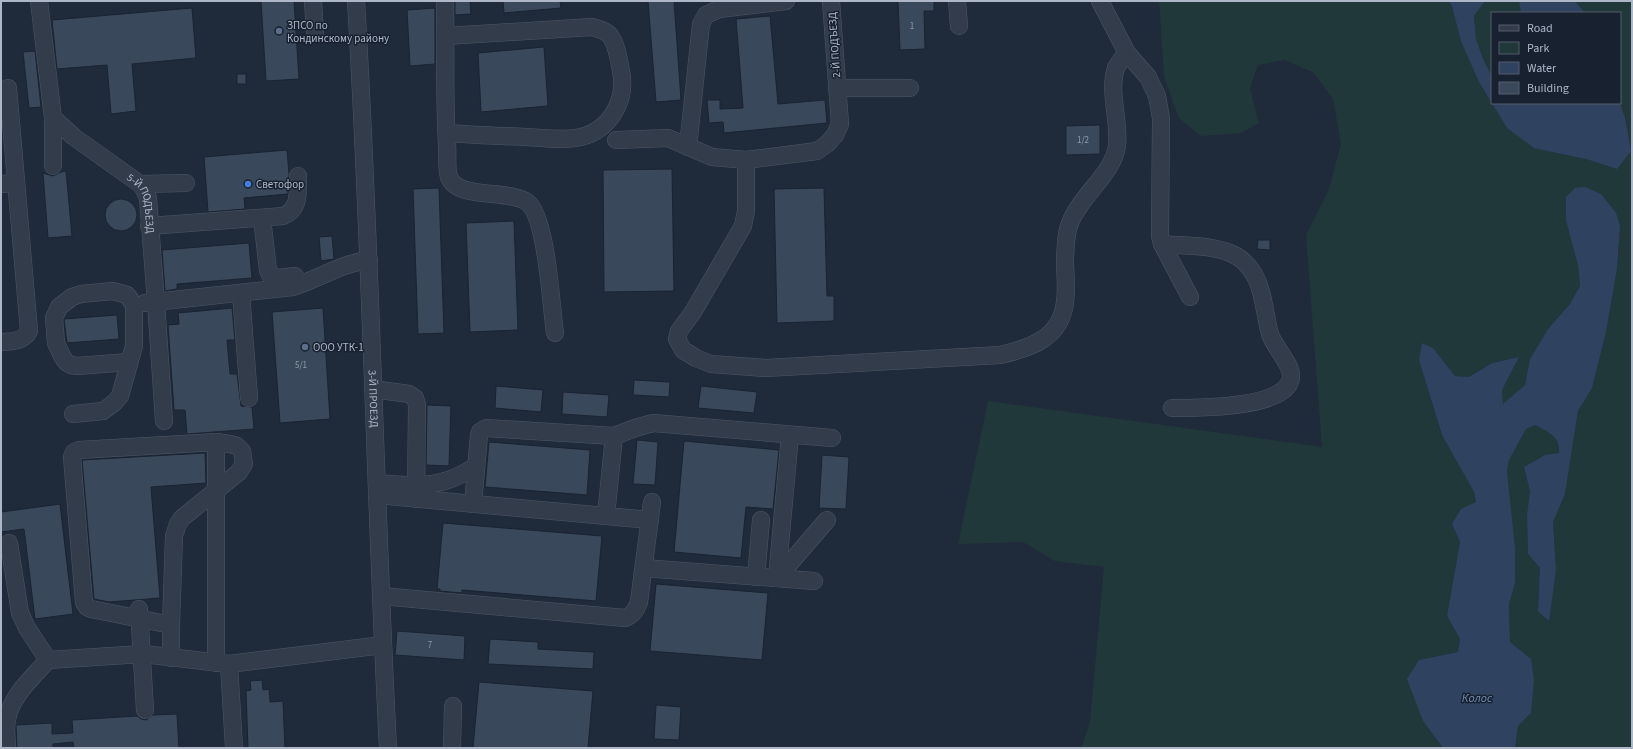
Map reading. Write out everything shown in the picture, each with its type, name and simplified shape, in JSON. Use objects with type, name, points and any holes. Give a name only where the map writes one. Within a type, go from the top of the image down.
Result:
[{"type":"street","points":[[39,1],[53,118],[53,166]]},
{"type":"street","points":[[313,1],[315,33]]},
{"type":"street","name":"3-Й ПРОЕЗД","points":[[356,1],[369,260],[388,748]]},
{"type":"street","points":[[446,1],[446,133],[449,177],[458,187],[468,190],[513,196],[528,202],[538,216],[543,237],[554,333]]},
{"type":"street","points":[[688,147],[701,24],[706,15],[719,9],[786,1]]},
{"type":"street","name":"2-Й ПОДЪЕЗД","points":[[616,140],[668,138],[712,157],[746,160],[817,151],[827,144],[835,135],[840,124],[830,1]]},
{"type":"street","points":[[957,1],[959,26]]},
{"type":"street","points":[[1100,1],[1127,53],[1148,77],[1154,88],[1160,108],[1160,236],[1162,244],[1190,298]]},
{"type":"street","points":[[446,36],[592,27],[607,33],[617,49],[622,75],[621,96],[618,109],[606,124],[593,132],[581,136],[562,139],[446,133]]},
{"type":"street","points":[[746,160],[746,211],[743,226],[693,312],[679,330],[677,339],[683,350],[696,358],[711,364],[766,368],[1000,355],[1025,350],[1045,338],[1060,322],[1066,302],[1066,238],[1070,223],[1077,210],[1109,167],[1114,157],[1117,146],[1114,95],[1115,73],[1119,63],[1127,53]]},
{"type":"street","points":[[1,342],[21,340],[29,331],[9,183],[8,88]]},
{"type":"street","points":[[837,88],[910,88]]},
{"type":"street","name":"5-Й ПОДЪЕЗД","points":[[53,118],[74,137],[140,184],[148,198],[164,421]]},
{"type":"street","points":[[149,226],[283,216],[293,210],[298,195],[298,176]]},
{"type":"street","points":[[140,184],[186,183]]},
{"type":"street","points":[[262,218],[268,270],[270,275],[274,278],[336,269]]},
{"type":"street","points":[[1162,244],[1221,250],[1234,254],[1246,261],[1254,273],[1261,291],[1270,334],[1275,346],[1290,368],[1291,377],[1289,384],[1280,392],[1247,404],[1217,408],[1172,408]]},
{"type":"street","points":[[134,305],[293,286],[310,281],[351,263],[369,260]]},
{"type":"street","points":[[73,414],[103,411],[114,403],[120,396],[134,346],[134,305],[127,295],[113,290],[81,294],[64,302],[55,313],[54,318],[56,344],[62,356],[71,365],[77,366],[129,362]]},
{"type":"street","points":[[241,293],[249,398]]},
{"type":"street","points":[[373,389],[409,394],[415,398],[418,413],[416,492]]},
{"type":"street","points":[[473,504],[479,435],[480,432],[486,428],[614,436],[653,423],[832,438]]},
{"type":"street","points":[[777,578],[790,435]]},
{"type":"street","points":[[606,516],[614,436]]},
{"type":"street","points":[[216,442],[216,490],[223,663],[234,748]]},
{"type":"street","points":[[171,625],[140,614],[91,609],[87,607],[84,602],[72,457],[74,452],[79,450],[216,442],[237,446],[242,451],[244,464],[239,472],[182,518],[175,529],[171,658]]},
{"type":"street","points":[[416,492],[447,481],[476,467]]},
{"type":"street","points":[[377,489],[416,492],[473,504],[650,520]]},
{"type":"street","points":[[381,596],[625,618],[631,615],[639,602],[652,502]]},
{"type":"street","points":[[756,577],[761,520]]},
{"type":"street","points":[[777,578],[827,520]]},
{"type":"street","points":[[9,543],[20,613],[25,624],[48,660]]},
{"type":"street","points":[[644,568],[814,581]]},
{"type":"street","points":[[140,614],[145,710]]},
{"type":"street","points":[[7,748],[6,729],[11,708],[18,694],[48,660],[143,654],[223,663],[383,645]]},
{"type":"street","points":[[452,748],[453,706]]},
{"type":"green space","points":[[1159,1],[1449,1],[1479,82],[1507,128],[1586,159],[1617,169],[1625,118],[1620,104],[1621,12],[1584,12],[1575,1],[1632,1],[1632,748],[1515,748],[1518,726],[1531,713],[1531,659],[1510,642],[1509,604],[1515,583],[1515,548],[1507,470],[1509,460],[1526,429],[1535,425],[1552,435],[1558,443],[1559,453],[1545,455],[1524,467],[1530,492],[1527,514],[1528,554],[1540,568],[1538,611],[1556,569],[1553,522],[1565,494],[1578,411],[1592,388],[1606,332],[1617,269],[1620,226],[1578,265],[1580,286],[1570,304],[1548,329],[1530,359],[1525,385],[1503,405],[1502,390],[1519,357],[1492,363],[1469,377],[1455,376],[1433,348],[1422,343],[1419,360],[1442,435],[1474,492],[1476,503],[1461,509],[1452,524],[1460,542],[1447,616],[1460,639],[1458,652],[1419,660],[1423,721],[1443,748],[1081,748],[1090,722],[1104,567],[1055,561],[1023,542],[958,544],[988,401],[1322,447],[1306,235],[1329,189],[1341,144],[1333,99],[1314,73],[1285,60],[1258,65],[1250,88],[1259,123],[1241,133],[1201,136],[1179,118],[1164,77]]},
{"type":"green space","points":[[1485,1],[1519,1],[1521,12],[1491,12],[1491,75],[1476,39],[1474,16]]},
{"type":"water","points":[[1449,1],[1485,1],[1474,16],[1476,39],[1491,75],[1491,102],[1479,82],[1461,41],[1452,6]]},
{"type":"water","points":[[1519,1],[1575,1],[1584,12],[1521,12]]},
{"type":"water","points":[[1492,104],[1620,104],[1625,118],[1631,151],[1617,169],[1586,159],[1534,148],[1507,128]]},
{"type":"water","name":"Колос","points":[[1585,187],[1601,194],[1616,213],[1620,226],[1617,269],[1606,332],[1592,388],[1578,411],[1565,494],[1553,522],[1556,569],[1549,621],[1538,611],[1540,568],[1528,554],[1527,514],[1530,492],[1524,467],[1545,455],[1559,453],[1558,443],[1552,435],[1535,425],[1526,429],[1509,460],[1507,470],[1515,548],[1515,583],[1509,604],[1510,642],[1531,659],[1534,680],[1531,713],[1518,726],[1515,748],[1443,748],[1423,721],[1407,679],[1419,660],[1458,652],[1460,639],[1447,616],[1460,542],[1452,524],[1461,509],[1476,502],[1474,492],[1442,435],[1419,360],[1422,343],[1433,348],[1455,376],[1469,377],[1492,363],[1519,357],[1502,390],[1503,404],[1525,385],[1530,359],[1548,329],[1570,304],[1580,286],[1578,265],[1566,220],[1566,197],[1575,188]]},
{"type":"building","name":"ЗПСО по Кондинскому району","points":[[261,1],[294,1],[299,79],[266,81]]},
{"type":"building","points":[[455,1],[470,1],[471,14],[455,15]]},
{"type":"building","points":[[503,1],[560,1],[561,8],[504,13]]},
{"type":"building","points":[[648,1],[674,1],[681,100],[656,102]]},
{"type":"building","points":[[898,1],[934,1],[934,11],[924,11],[925,49],[900,50]]},
{"type":"building","points":[[192,8],[196,58],[132,64],[136,111],[111,114],[107,65],[57,69],[52,20]]},
{"type":"building","points":[[435,8],[435,64],[410,66],[407,10]]},
{"type":"building","points":[[770,16],[778,104],[825,100],[827,123],[724,133],[723,122],[709,123],[707,100],[720,100],[720,109],[743,108],[736,19]]},
{"type":"building","points":[[544,47],[548,106],[481,112],[478,53]]},
{"type":"building","points":[[35,51],[41,107],[29,108],[23,52]]},
{"type":"building","points":[[237,74],[246,74],[246,84],[237,84]]},
{"type":"building","points":[[1100,125],[1100,154],[1066,155],[1066,126]]},
{"type":"building","points":[[287,150],[289,174],[288,194],[244,198],[245,209],[208,212],[204,157]]},
{"type":"building","points":[[672,169],[674,291],[604,292],[603,170]]},
{"type":"building","points":[[66,171],[72,236],[48,238],[43,173],[53,176]]},
{"type":"building","points":[[439,188],[444,333],[418,334],[413,189]]},
{"type":"building","points":[[824,188],[827,296],[834,296],[834,321],[777,323],[774,189]]},
{"type":"building","points":[[121,199],[132,204],[137,215],[132,226],[121,231],[110,226],[105,215],[110,204]]},
{"type":"building","points":[[514,221],[518,330],[470,332],[466,223]]},
{"type":"building","points":[[332,236],[334,259],[321,261],[319,237]]},
{"type":"building","points":[[1258,240],[1270,240],[1270,250],[1257,249]]},
{"type":"building","points":[[249,243],[252,278],[177,284],[177,289],[165,291],[162,250]]},
{"type":"building","points":[[232,308],[235,340],[227,340],[230,374],[237,374],[241,406],[252,407],[254,429],[187,434],[185,410],[174,410],[168,325],[179,324],[178,313]]},
{"type":"building","points":[[323,308],[330,419],[280,423],[272,312]]},
{"type":"building","points":[[117,315],[119,339],[67,343],[64,319]]},
{"type":"building","points":[[634,380],[670,382],[669,397],[633,395]]},
{"type":"building","points":[[496,386],[543,390],[541,412],[495,408]]},
{"type":"building","points":[[701,386],[757,392],[754,413],[698,408]]},
{"type":"building","points":[[563,392],[609,395],[607,417],[562,414]]},
{"type":"building","points":[[427,405],[451,406],[449,466],[426,465]]},
{"type":"building","points":[[637,440],[658,442],[655,485],[633,484]]},
{"type":"building","points":[[684,441],[779,450],[773,509],[746,507],[741,558],[674,552]]},
{"type":"building","points":[[489,442],[590,450],[587,495],[485,487]]},
{"type":"building","points":[[205,453],[206,483],[151,487],[160,598],[109,602],[94,599],[82,460]]},
{"type":"building","points":[[822,455],[849,457],[846,509],[819,508]]},
{"type":"building","points":[[60,504],[73,614],[35,619],[24,529],[1,532],[1,512]]},
{"type":"building","points":[[443,523],[602,536],[596,601],[462,590],[462,593],[440,591],[440,589],[437,589]]},
{"type":"building","points":[[656,584],[768,593],[762,660],[650,651]]},
{"type":"building","points":[[397,631],[465,636],[464,660],[395,655]]},
{"type":"building","points":[[490,639],[538,642],[538,649],[594,652],[593,669],[488,664]]},
{"type":"building","points":[[262,680],[263,690],[269,689],[270,702],[283,701],[285,748],[248,748],[246,691],[251,690],[250,681]]},
{"type":"building","points":[[479,682],[593,691],[588,748],[473,748]]},
{"type":"building","points":[[656,705],[681,707],[679,740],[654,739]]},
{"type":"building","points":[[177,714],[179,748],[74,748],[73,742],[53,744],[53,748],[17,748],[16,725],[52,723],[52,734],[73,733],[72,720],[137,716],[146,720],[153,715]]},
{"type":"place","name":"ЗПСО по Кондинскому району","points":[[279,31]]},
{"type":"place","name":"Светофор","points":[[248,184]]},
{"type":"place","name":"ООО УТК-1","points":[[305,347]]}]
